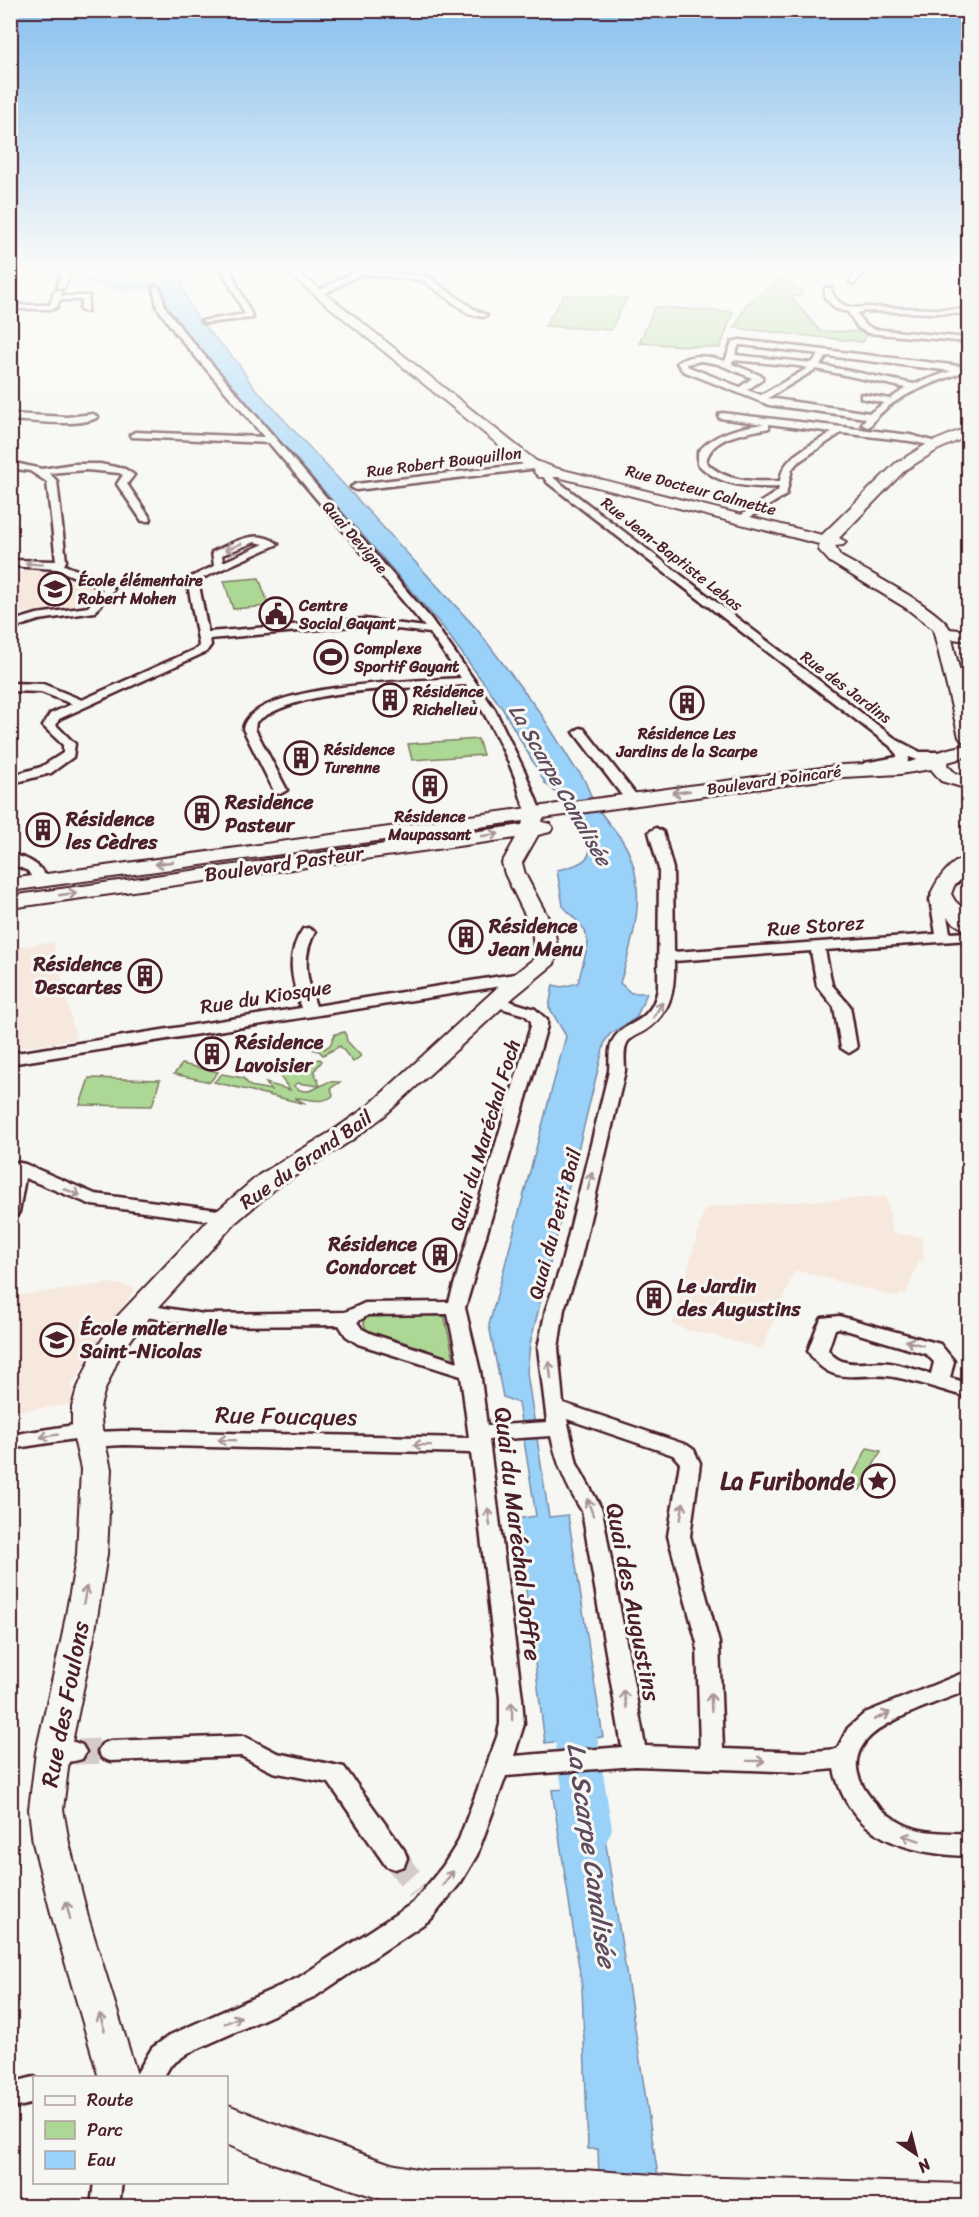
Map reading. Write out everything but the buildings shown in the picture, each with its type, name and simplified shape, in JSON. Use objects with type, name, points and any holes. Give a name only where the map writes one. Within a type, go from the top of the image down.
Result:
[{"type":"street","name":"Quai Devigne","points":[[215,373],[432,630],[470,681],[494,719],[519,772],[533,820]]},
{"type":"street","name":"Rue Jean-Baptiste Lebas","points":[[422,373],[546,471],[550,481],[779,657]]},
{"type":"street","points":[[698,373],[772,403],[872,416]]},
{"type":"street","points":[[741,390],[759,379],[750,373]]},
{"type":"street","points":[[761,399],[804,373]]},
{"type":"street","points":[[843,373],[916,387]]},
{"type":"street","points":[[866,432],[872,416],[892,402],[916,387],[954,373]]},
{"type":"street","points":[[863,396],[892,402]]},
{"type":"street","points":[[790,424],[802,406]]},
{"type":"street","points":[[722,416],[866,432],[938,444]]},
{"type":"street","points":[[10,417],[67,420],[93,417]]},
{"type":"street","points":[[785,484],[735,481],[708,470],[700,458],[707,447],[731,434],[760,427],[790,424]]},
{"type":"street","points":[[742,519],[782,493],[785,475],[791,463],[829,440],[840,429]]},
{"type":"street","points":[[969,431],[938,444],[900,467],[832,542],[849,561],[932,609],[950,625],[956,635],[954,676],[960,715],[969,737]]},
{"type":"street","points":[[135,435],[272,440]]},
{"type":"street","points":[[10,465],[41,472],[62,467],[114,469],[126,472],[129,475],[122,481],[122,484],[146,519]]},
{"type":"street","name":"Rue Robert Bouquillon","points":[[356,487],[546,471]]},
{"type":"street","name":"Rue Docteur Calmette","points":[[546,471],[832,542]]},
{"type":"street","points":[[41,472],[52,481],[61,561],[58,566]]},
{"type":"street","points":[[10,563],[58,566],[104,584],[109,589],[91,610],[37,617],[10,626]]},
{"type":"street","points":[[10,780],[45,770],[69,754],[69,744],[51,728],[49,723],[54,717],[199,653],[205,648],[191,581],[197,575],[219,566]]},
{"type":"street","points":[[204,636],[360,622],[387,624],[420,631],[432,630]]},
{"type":"street","name":"Rue des Jardins","points":[[779,657],[893,743],[904,754],[902,760],[843,771]]},
{"type":"street","points":[[280,790],[249,729],[250,722],[261,712],[290,700],[324,693],[470,681]]},
{"type":"street","points":[[10,687],[43,688],[81,705]]},
{"type":"street","points":[[960,715],[956,727],[958,744],[954,765],[969,796]]},
{"type":"street","points":[[580,732],[632,799]]},
{"type":"street","name":"Rue des Jardins","points":[[893,743],[918,756],[954,765]]},
{"type":"street","name":"Boulevard Poincaré","points":[[614,809],[632,799],[843,771],[954,765]]},
{"type":"street","name":"Boulevard Poincaré","points":[[614,809],[916,774],[954,765]]},
{"type":"street","name":"Boulevard Pasteur","points":[[10,885],[38,887],[614,809]]},
{"type":"street","points":[[528,977],[542,965],[546,959],[547,950],[538,916],[513,868],[514,857],[533,820]]},
{"type":"street","points":[[656,832],[666,869],[667,957]]},
{"type":"street","points":[[10,858],[33,867],[38,872],[38,887]]},
{"type":"street","points":[[944,938],[937,899],[942,889],[969,862]]},
{"type":"street","name":"Boulevard Pasteur","points":[[10,902],[38,887]]},
{"type":"street","points":[[942,889],[943,900],[969,924]]},
{"type":"street","points":[[308,932],[300,945],[297,963],[310,1011]]},
{"type":"street","name":"Rue Storez","points":[[667,957],[969,936]]},
{"type":"street","points":[[817,946],[825,986],[842,1006],[849,1048]]},
{"type":"street","name":"Quai du Petit Bail","points":[[552,1422],[548,1348],[555,1309],[570,1266],[617,1071],[618,1045],[624,1036],[659,1013],[666,987],[667,957]]},
{"type":"street","name":"Rue du Grand Bail","points":[[89,1435],[86,1407],[93,1383],[111,1346],[139,1310],[226,1217],[268,1181],[343,1135],[383,1105],[496,1002],[528,977]]},
{"type":"street","name":"Rue du Kiosque","points":[[10,1059],[528,977]]},
{"type":"street","name":"Quai du Maréchal Foch","points":[[456,1308],[539,1026],[539,1020],[534,1014],[496,1002]]},
{"type":"street","points":[[10,1212],[15,1167],[92,1199],[226,1217]]},
{"type":"street","points":[[139,1310],[212,1320],[348,1318],[365,1309],[456,1308]]},
{"type":"street","name":"Quai du Maréchal Joffre","points":[[148,2076],[161,2057],[179,2044],[307,1987],[409,1922],[424,1896],[452,1874],[468,1847],[509,1737],[512,1710],[470,1371],[456,1308]]},
{"type":"street","points":[[348,1318],[353,1332],[366,1339],[470,1371]]},
{"type":"street","points":[[939,1382],[944,1361],[933,1349],[839,1322],[830,1323],[826,1327],[818,1351],[823,1360],[832,1366],[856,1372],[887,1369],[969,1390]]},
{"type":"street","points":[[552,1422],[680,1450],[689,1457],[690,1466],[679,1536],[708,1643],[712,1760]]},
{"type":"street","name":"Rue Foucques","points":[[10,1442],[89,1435],[123,1438],[479,1440],[552,1422]]},
{"type":"street","name":"Quai des Augustins","points":[[552,1422],[570,1472],[592,1509],[617,1758]]},
{"type":"street","name":"Rue des Foulons","points":[[89,1435],[96,1469],[92,1554],[78,1637],[64,1752],[46,1809],[51,1843],[70,1917],[118,2076]]},
{"type":"street","points":[[969,1680],[873,1720],[864,1726],[853,1739],[845,1758],[846,1772],[853,1794],[878,1822],[916,1840],[969,1845]]},
{"type":"street","points":[[110,1751],[243,1746],[273,1762],[336,1774],[395,1858]]},
{"type":"street","points":[[498,1767],[617,1758],[804,1762],[845,1758]]},
{"type":"street","points":[[10,2096],[33,2090]]},
{"type":"street","points":[[228,2125],[270,2142],[391,2184],[425,2199],[582,2190],[677,2200],[969,2205]]},
{"type":"shaded area","name":"École élémentaire Robert Mohen","points":[[35,567],[56,569],[97,586],[99,590],[93,599],[64,611],[22,613],[11,617],[11,576]]},
{"type":"shaded area","points":[[53,942],[76,1039],[11,1049],[11,948]]},
{"type":"shaded area","points":[[886,1197],[893,1233],[921,1237],[924,1261],[919,1260],[905,1295],[898,1297],[795,1270],[762,1349],[690,1331],[673,1324],[704,1210],[716,1206]]},
{"type":"shaded area","name":"École maternelle Saint-Nicolas","points":[[112,1283],[135,1288],[72,1384],[73,1404],[15,1412],[15,1296]]},
{"type":"green space","points":[[259,578],[269,606],[233,609],[224,581]]},
{"type":"green space","points":[[478,739],[483,755],[412,760],[408,744]]},
{"type":"green space","points":[[345,1032],[347,1041],[361,1056],[353,1062],[340,1046],[323,1055],[319,1051],[305,1047],[308,1043],[317,1040],[324,1044],[324,1049],[330,1045],[335,1034]]},
{"type":"green space","points":[[320,1059],[322,1061],[314,1071],[320,1086],[327,1082],[340,1082],[331,1088],[333,1096],[319,1101],[295,1098],[306,1104],[214,1082],[222,1074],[243,1078],[250,1086],[271,1090],[266,1083],[290,1090],[281,1078],[285,1070],[295,1064]],"holes":[[[297,1083],[320,1086],[302,1091],[294,1086]]]},
{"type":"green space","points":[[182,1064],[218,1072],[210,1082],[174,1074]]},
{"type":"green space","points":[[89,1078],[160,1080],[152,1106],[80,1105]]},
{"type":"green space","points":[[366,1314],[444,1314],[454,1359],[366,1330],[363,1320]]},
{"type":"green space","points":[[867,1448],[881,1451],[860,1490],[847,1487]]},
{"type":"water","points":[[221,373],[245,373],[253,386],[476,628],[541,714],[582,776],[594,802],[622,840],[631,857],[637,893],[637,911],[620,983],[631,993],[647,993],[636,1018],[610,1034],[605,1041],[530,1344],[527,1373],[549,1517],[568,1515],[603,1737],[545,1743],[517,1519],[536,1516],[518,1403],[503,1397],[489,1325],[566,1036],[549,1007],[553,985],[562,987],[578,983],[588,944],[585,930],[563,906],[557,870],[580,863],[589,853],[589,846],[582,829],[565,804],[545,783],[502,708],[442,626]]},
{"type":"water","points":[[597,1787],[661,2206],[600,2206],[598,2149],[588,2149],[582,1987],[552,1790]]},
{"type":"waterway","name":"La Scarpe Canalisée","points":[[570,1699],[590,1829]]},
{"type":"tunnel","points":[[74,1752],[110,1751]]},
{"type":"tunnel","points":[[395,1858],[419,1890]]},
{"type":"place","name":"École élémentaire Robert Mohen","points":[[55,589]]},
{"type":"place","name":"Centre Social Gayant","points":[[276,614]]},
{"type":"place","name":"Complexe Sportif Gayant","points":[[331,657]]},
{"type":"place","name":"Résidence Richelieu","points":[[390,700]]},
{"type":"place","name":"Résidence Les Jardins de la Scarpe","points":[[687,703]]},
{"type":"place","name":"Résidence Turenne","points":[[301,758]]},
{"type":"place","name":"Résidence Maupassant","points":[[430,786]]},
{"type":"place","name":"Residence Pasteur","points":[[202,813]]},
{"type":"place","name":"Résidence les Cèdres","points":[[43,830]]},
{"type":"place","name":"Résidence Jean Menu","points":[[466,937]]},
{"type":"place","name":"Résidence Descartes","points":[[145,976]]},
{"type":"place","name":"Résidence Lavoisier","points":[[212,1054]]},
{"type":"place","name":"Résidence Condorcet","points":[[440,1255]]},
{"type":"place","name":"Le Jardin des Augustins","points":[[654,1298]]},
{"type":"place","name":"École maternelle Saint-Nicolas","points":[[57,1340]]},
{"type":"place","name":"La Furibonde","points":[[878,1481]]}]
